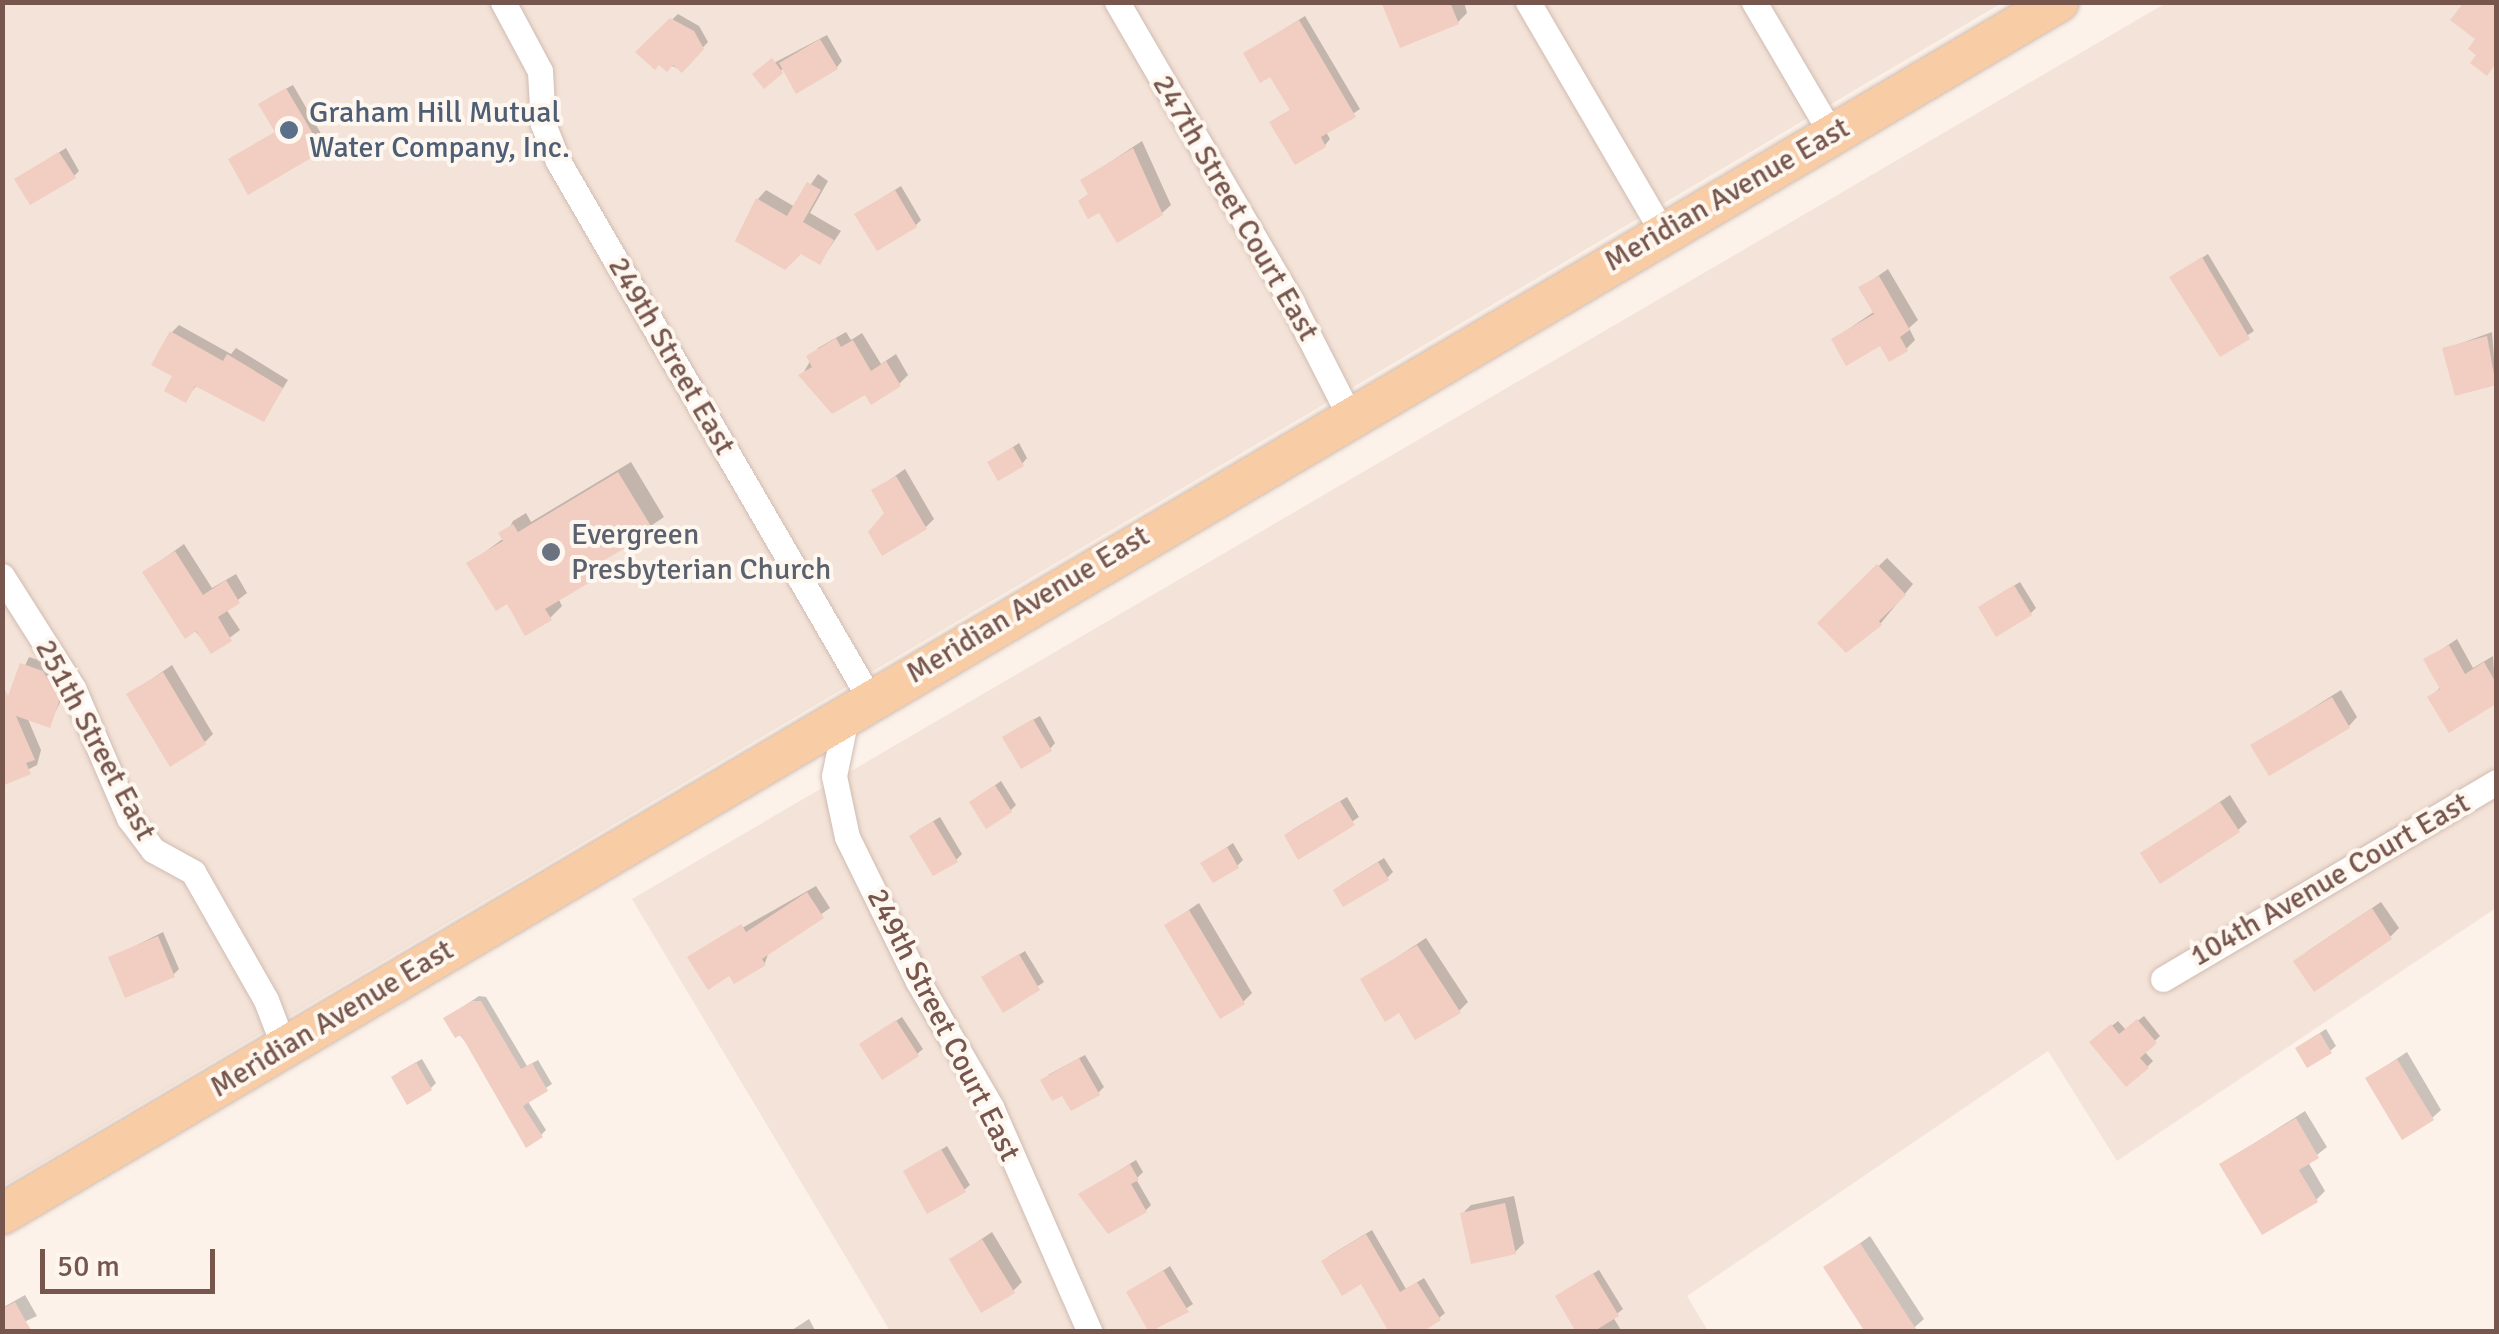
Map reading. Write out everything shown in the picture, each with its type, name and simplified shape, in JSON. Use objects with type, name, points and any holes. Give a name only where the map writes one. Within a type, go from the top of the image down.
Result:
[{"type":"main road","name":"Meridian Avenue East","points":[[2,1214],[1349,415],[2058,2]]},
{"type":"street","name":"249th Street East","points":[[503,2],[540,72],[543,124],[558,161],[858,706]]},
{"type":"street","name":"247th Street Court East","points":[[1116,2],[1294,306],[1349,415]]},
{"type":"street","points":[[1528,2],[1662,231]]},
{"type":"street","points":[[1754,2],[1832,135]]},
{"type":"street","name":"251th Street East","points":[[2,576],[73,688],[129,818],[154,850],[193,872],[266,1000],[284,1047]]},
{"type":"street","name":"249th Street Court East","points":[[858,706],[834,776],[842,823],[918,981],[991,1107],[1090,1332]]},
{"type":"street","name":"104th Avenue Court East","points":[[2163,979],[2496,782]]},
{"type":"shaded area","points":[[3,2],[2002,3],[3,1186]]},
{"type":"shaded area","points":[[2166,3],[2496,3],[2496,908],[2117,1161],[2048,1051],[1687,1296],[1708,1331],[890,1331],[632,899]]},
{"type":"building","points":[[1381,2],[1450,2],[1459,24],[1400,48]]},
{"type":"building","points":[[2464,2],[2496,2],[2496,63],[2487,76],[2470,63],[2476,55],[2468,49],[2475,39],[2450,20]]},
{"type":"building","points":[[670,18],[694,31],[704,49],[682,73],[673,65],[667,72],[659,65],[655,70],[635,52]]},
{"type":"building","points":[[1299,20],[1356,117],[1321,137],[1326,147],[1295,165],[1269,122],[1290,110],[1270,77],[1260,83],[1243,53]]},
{"type":"building","points":[[820,39],[838,69],[796,94],[779,63]]},
{"type":"building","points":[[772,58],[783,73],[764,89],[752,74]]},
{"type":"building","points":[[286,88],[323,151],[248,195],[228,159],[275,132],[258,104]]},
{"type":"building","points":[[1133,148],[1163,215],[1117,243],[1099,213],[1088,219],[1078,201],[1088,194],[1080,180]]},
{"type":"building","points":[[59,152],[76,178],[30,205],[14,179]]},
{"type":"building","points":[[807,182],[821,190],[803,222],[834,240],[820,265],[801,254],[785,270],[735,241],[756,198],[787,216]]},
{"type":"building","points":[[895,190],[917,227],[877,251],[854,214]]},
{"type":"building","points":[[2202,257],[2250,339],[2220,357],[2169,277]]},
{"type":"building","points":[[1879,276],[1910,330],[1900,337],[1908,351],[1889,362],[1880,346],[1846,366],[1831,339],[1874,314],[1858,287]]},
{"type":"building","points":[[170,331],[223,361],[227,354],[283,388],[264,422],[195,386],[186,403],[164,391],[172,376],[151,365]]},
{"type":"building","points":[[2487,336],[2496,385],[2455,396],[2442,348]]},
{"type":"building","points":[[836,338],[841,347],[853,340],[871,371],[886,361],[901,386],[871,405],[865,395],[832,414],[798,375],[812,367],[806,356]]},
{"type":"building","points":[[1013,447],[1024,466],[998,481],[987,462]]},
{"type":"building","name":"Evergreen Presbyterian Church","points":[[618,472],[654,531],[586,571],[592,581],[545,609],[552,620],[525,636],[507,604],[496,611],[466,563],[503,541],[498,533],[513,524],[518,532]]},
{"type":"building","points":[[896,476],[927,529],[882,556],[868,532],[884,513],[871,490]]},
{"type":"building","points":[[175,551],[203,595],[226,580],[240,603],[218,617],[232,641],[211,654],[196,631],[185,639],[142,572]]},
{"type":"building","points":[[1877,564],[1906,595],[1879,621],[1882,625],[1846,653],[1817,623]]},
{"type":"building","points":[[2014,585],[2032,615],[1996,637],[1978,607]]},
{"type":"building","points":[[2449,645],[2465,674],[2484,662],[2496,683],[2496,704],[2449,733],[2427,697],[2440,689],[2423,659]]},
{"type":"building","points":[[20,663],[43,671],[60,699],[50,728],[16,716],[35,760],[26,763],[31,774],[2,786],[2,684],[8,696]]},
{"type":"building","points":[[163,672],[206,744],[170,767],[126,694]]},
{"type":"building","points":[[2332,697],[2350,728],[2269,776],[2250,745]]},
{"type":"building","points":[[1033,719],[1052,751],[1021,769],[1002,737]]},
{"type":"building","points":[[995,785],[1012,812],[986,829],[969,802]]},
{"type":"building","points":[[1340,801],[1355,825],[1298,860],[1284,835]]},
{"type":"building","points":[[2220,802],[2240,832],[2160,884],[2140,853]]},
{"type":"building","points":[[933,821],[958,862],[933,876],[909,836]]},
{"type":"building","points":[[1227,847],[1239,868],[1213,883],[1200,863]]},
{"type":"building","points":[[1378,862],[1389,880],[1343,907],[1333,890]]},
{"type":"building","points":[[807,892],[824,918],[762,959],[766,965],[734,984],[729,976],[708,990],[687,957],[741,924],[746,932]]},
{"type":"building","points":[[2372,908],[2392,939],[2314,992],[2293,961]]},
{"type":"building","points":[[1189,910],[1245,1004],[1220,1019],[1164,925]]},
{"type":"building","points":[[158,936],[175,977],[125,998],[108,957]]},
{"type":"building","points":[[1417,945],[1461,1013],[1415,1040],[1399,1013],[1385,1022],[1360,979]]},
{"type":"building","points":[[1019,954],[1040,990],[1003,1013],[981,977]]},
{"type":"building","points":[[472,1001],[481,1001],[521,1069],[532,1063],[548,1091],[523,1106],[543,1137],[526,1148],[461,1035],[455,1038],[443,1018]]},
{"type":"building","points":[[2137,1019],[2157,1043],[2140,1058],[2149,1068],[2126,1087],[2089,1042],[2111,1024],[2119,1034]]},
{"type":"building","points":[[896,1020],[919,1056],[882,1080],[859,1044]]},
{"type":"building","points":[[2320,1033],[2332,1053],[2307,1068],[2295,1048]]},
{"type":"building","points":[[1079,1058],[1100,1095],[1071,1111],[1062,1096],[1052,1101],[1040,1080]]},
{"type":"building","points":[[2397,1059],[2434,1120],[2402,1140],[2365,1078]]},
{"type":"building","points":[[416,1062],[432,1090],[407,1105],[391,1077]]},
{"type":"building","points":[[2296,1118],[2319,1158],[2299,1170],[2318,1202],[2262,1235],[2219,1164]]},
{"type":"building","points":[[941,1149],[966,1192],[927,1214],[903,1171]]},
{"type":"building","points":[[1130,1164],[1139,1180],[1131,1184],[1147,1212],[1108,1234],[1078,1194]]},
{"type":"building","points":[[1505,1203],[1516,1254],[1471,1264],[1460,1213]]},
{"type":"building","points":[[1366,1234],[1400,1292],[1417,1282],[1441,1320],[1422,1332],[1389,1332],[1361,1284],[1342,1296],[1321,1261]]},
{"type":"building","points":[[982,1239],[1015,1293],[981,1313],[949,1259]]},
{"type":"building","points":[[1860,1243],[1918,1332],[1865,1332],[1823,1267]]},
{"type":"building","points":[[1163,1270],[1189,1312],[1149,1332],[1126,1292]]},
{"type":"building","points":[[1593,1273],[1619,1316],[1593,1332],[1576,1332],[1555,1296]]},
{"type":"building","points":[[15,1302],[32,1332],[2,1332],[2,1309]]},
{"type":"place","name":"Graham Hill Mutual Water Company, Inc.","points":[[289,130]]},
{"type":"place","name":"Evergreen Presbyterian Church","points":[[551,552]]}]
